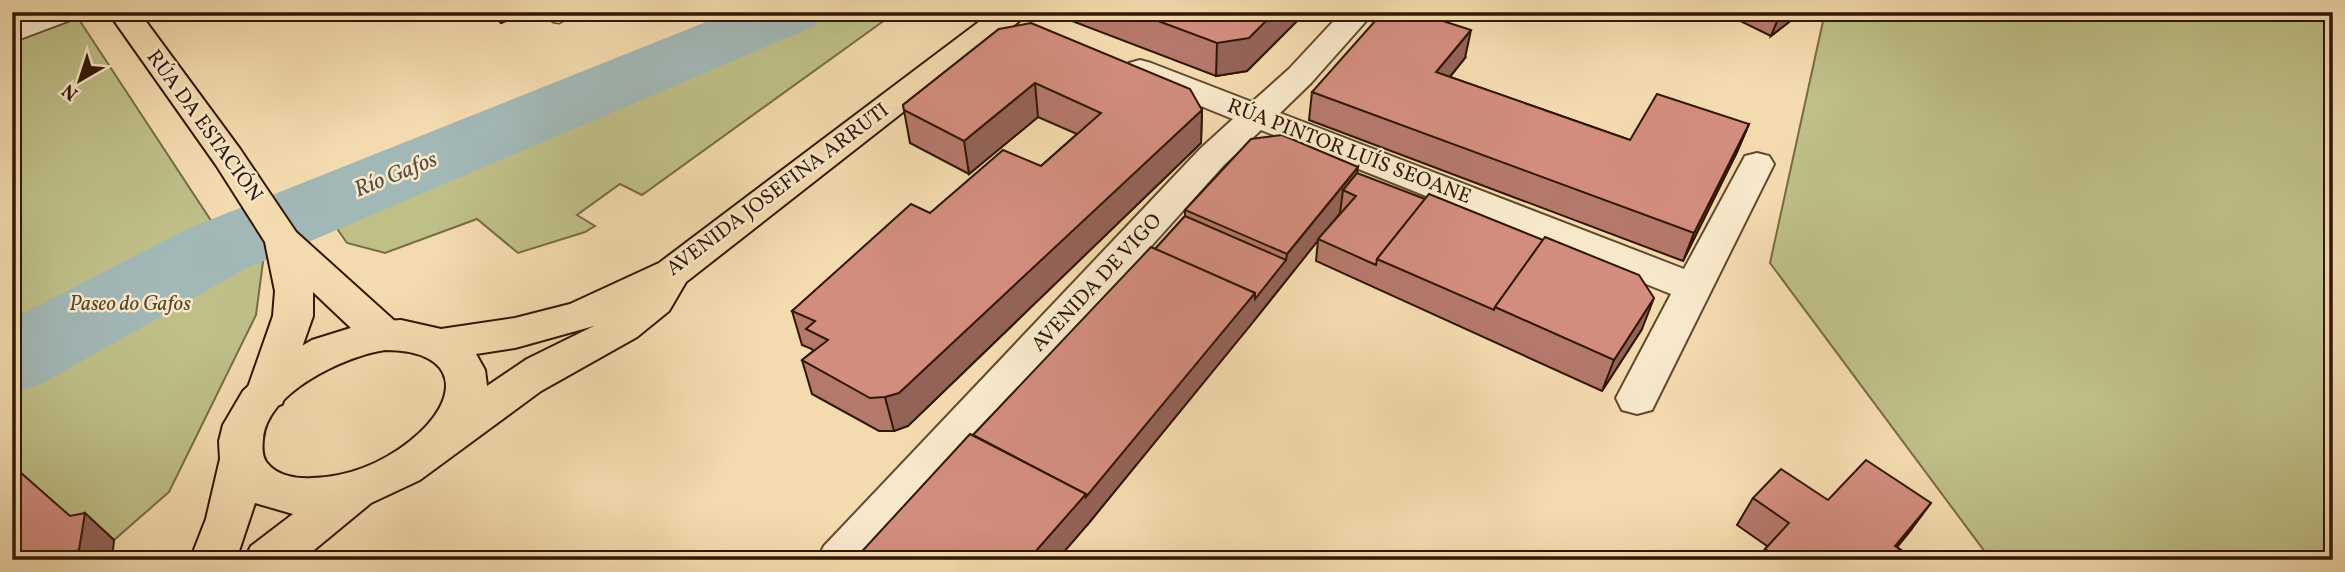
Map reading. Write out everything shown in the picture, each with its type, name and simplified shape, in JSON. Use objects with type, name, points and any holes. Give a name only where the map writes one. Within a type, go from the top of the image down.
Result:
[{"type":"main road","name":"RÚA DA ESTACIÓN","points":[[123,12],[229,157],[284,241],[384,335]]},
{"type":"main road","name":"AVENIDA JOSEFINA ARRUTI","points":[[442,344],[515,333],[581,315],[672,273],[1016,19]]},
{"type":"main road","name":"RÚA DA ESTACIÓN","points":[[267,393],[293,316],[294,291],[284,241]]},
{"type":"main road","points":[[241,461],[255,483],[282,495],[318,498],[359,489],[395,474],[527,379],[621,328],[654,303],[672,273]]},
{"type":"main road","points":[[213,560],[229,519],[241,461],[240,439],[249,416],[267,393],[292,371],[321,354],[354,341],[384,335],[417,335],[442,344],[459,358],[467,378],[464,402],[449,428],[426,453]]},
{"type":"main road","points":[[267,560],[359,489]]},
{"type":"street","points":[[12,33],[65,12]]},
{"type":"street","name":"AVENIDA DE VIGO","points":[[840,560],[1212,158],[1259,116],[1359,12]]},
{"type":"street","name":"RÚA PINTOR LUÍS SEOANE","points":[[1109,57],[1692,287]]},
{"type":"street","points":[[1637,398],[1757,164]]},
{"type":"lane","points":[[552,12],[559,18],[572,12]]},
{"type":"green space","name":"Paseo do Gafos","points":[[74,12],[210,219],[263,262],[256,315],[169,492],[114,540],[99,543],[12,465],[12,32]]},
{"type":"green space","points":[[802,12],[896,12],[642,195],[620,184],[577,215],[595,226],[585,232],[518,253],[477,219],[385,253],[347,243],[326,213],[777,27]]},
{"type":"green space","points":[[1825,12],[2333,12],[2333,560],[1991,560],[1770,263]]},
{"type":"building","points":[[1134,12],[1275,12],[1249,38],[1217,43]]},
{"type":"building","points":[[1383,12],[1415,12],[1471,30],[1436,72],[1630,140],[1657,94],[1749,124],[1694,233],[1312,92]]},
{"type":"building","points":[[1031,23],[1190,89],[1202,110],[899,393],[870,398],[802,360],[828,340],[806,329],[815,321],[792,311],[911,204],[930,213],[1003,150],[1041,166],[1101,113],[1035,83],[964,141],[904,110],[903,105],[999,29]]},
{"type":"building","points":[[1282,135],[1358,167],[1287,254],[1185,210],[1251,139]]},
{"type":"building","points":[[1357,173],[1425,199],[1377,259],[1376,265],[1318,239],[1356,196],[1343,190]]},
{"type":"building","points":[[1429,194],[1543,240],[1494,310],[1377,259]]},
{"type":"building","points":[[1185,216],[1286,260],[1255,299],[1255,293],[1155,249]]},
{"type":"building","points":[[1545,237],[1639,275],[1654,298],[1614,360],[1495,307]]},
{"type":"building","points":[[1151,247],[1255,293],[1086,497],[1086,494],[973,435]]},
{"type":"building","points":[[970,434],[1086,494],[1028,560],[854,560]]},
{"type":"building","points":[[1866,460],[1931,503],[1895,546],[1915,560],[1781,560],[1765,549],[1789,523],[1753,498],[1781,469],[1828,500]]},
{"type":"building","points":[[12,465],[70,516],[85,513],[79,550],[67,554],[61,560],[12,560]]},
{"type":"waterway","name":"Río Gafos","points":[[12,359],[216,249],[791,12]]}]
